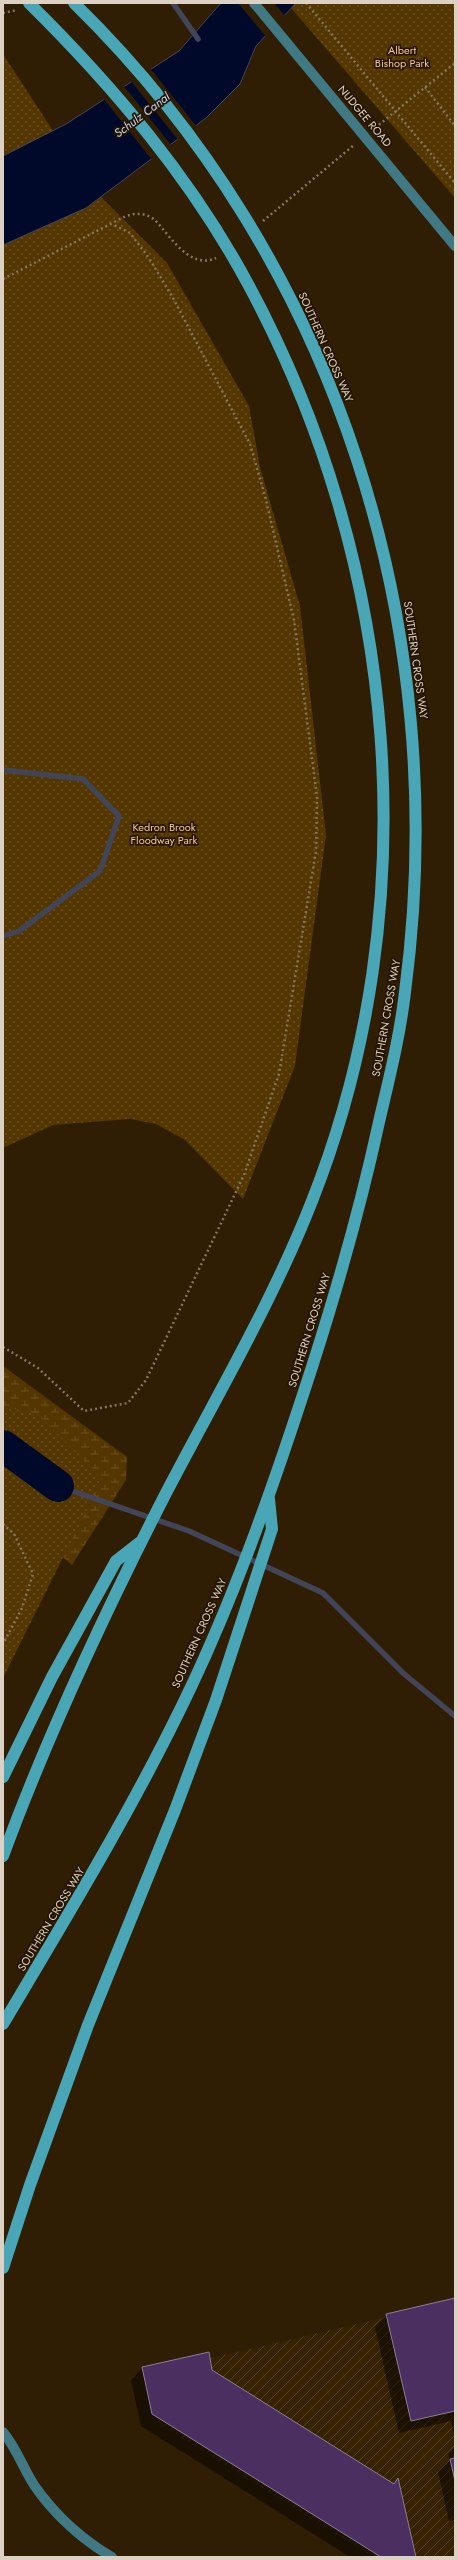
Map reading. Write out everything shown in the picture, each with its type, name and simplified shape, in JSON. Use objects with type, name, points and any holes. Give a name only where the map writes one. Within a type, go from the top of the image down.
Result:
[{"type":"highway","name":"SOUTHERN CROSS WAY","points":[[3,1856],[62,1706],[164,1498],[276,1285],[313,1199],[330,1153],[357,1062],[369,1006],[382,898],[385,809],[377,687],[364,609],[331,480],[308,414],[272,331],[248,283],[220,236],[140,122],[88,62],[29,3]]},
{"type":"highway","name":"SOUTHERN CROSS WAY","points":[[3,2024],[87,1885],[139,1791],[190,1688],[236,1582],[268,1496],[324,1331],[359,1210],[389,1079],[405,997],[413,910],[417,837],[410,692],[400,630],[373,505],[338,406],[291,299],[226,187],[195,143],[121,50],[74,3]]},
{"type":"highway","points":[[3,2268],[30,2185],[88,2025],[175,1810],[216,1700],[272,1529],[268,1496]]},
{"type":"highway","points":[[3,1777],[52,1677],[116,1562],[143,1540]]},
{"type":"main road","name":"NUDGEE ROAD","points":[[254,3],[455,246]]},
{"type":"main road","points":[[3,2432],[34,2485],[50,2504],[81,2534],[112,2557]]},
{"type":"path","points":[[306,3],[455,183]]},
{"type":"path","points":[[455,63],[425,87],[455,126]]},
{"type":"path","points":[[3,1347],[38,1368],[84,1411],[128,1403],[146,1380],[244,1175],[279,1074],[316,851],[317,797],[294,620],[265,496],[250,444],[173,298],[149,258],[130,233],[112,224]]},
{"type":"path","points":[[3,1524],[14,1534],[33,1574],[22,1608],[3,1644]]},
{"type":"shaded area","points":[[455,2301],[455,2557],[373,2557],[157,2422],[147,2373]]},
{"type":"green space","name":"Albert Bishop Park","points":[[296,3],[455,3],[455,198],[291,8]]},
{"type":"green space","name":"Kedron Brook Floodway Park","points":[[3,54],[87,183],[167,263],[249,406],[260,467],[300,606],[326,835],[295,1066],[243,1199],[185,1140],[156,1124],[130,1119],[53,1125],[3,1148]]},
{"type":"green space","points":[[3,1366],[127,1457],[126,1480],[72,1565],[3,1505]]},
{"type":"green space","points":[[3,1406],[39,1415],[102,1479],[3,1678]]},
{"type":"water","name":"Schulz Canal","points":[[221,3],[296,3],[256,46],[240,84],[206,118],[86,208],[3,245],[3,156],[66,124],[179,51]]},
{"type":"pier","points":[[238,3],[274,3],[286,17],[267,38]]},
{"type":"pier","points":[[150,68],[197,127],[179,141],[130,80]]},
{"type":"pier","points":[[123,85],[172,146],[152,160],[103,98]]},
{"type":"building","points":[[455,2298],[455,2411],[411,2421],[386,2314]]},
{"type":"building","points":[[209,2352],[212,2370],[394,2484],[398,2478],[416,2557],[381,2557],[152,2414],[142,2367]]},
{"type":"building","points":[[455,2458],[455,2481],[450,2459]]},
{"type":"waterway","points":[[173,3],[198,39]]},
{"type":"waterway","points":[[3,770],[83,779],[119,816],[100,871],[19,931],[3,936]]},
{"type":"waterway","points":[[3,1446],[58,1486]]},
{"type":"waterway","points":[[58,1486],[189,1531],[323,1593],[403,1673],[455,1716]]}]
